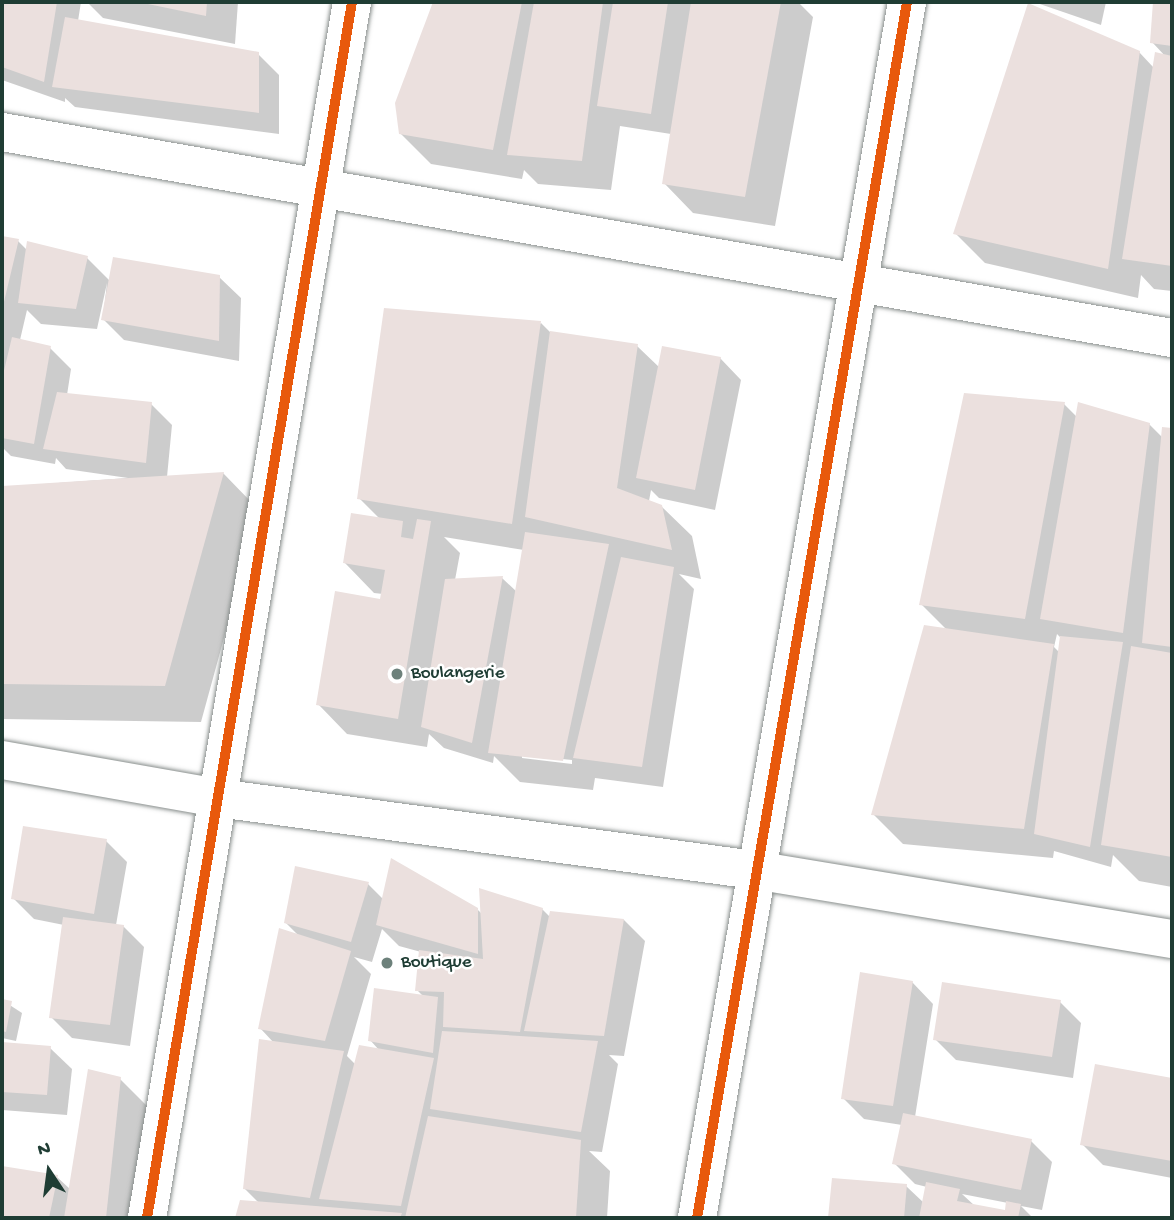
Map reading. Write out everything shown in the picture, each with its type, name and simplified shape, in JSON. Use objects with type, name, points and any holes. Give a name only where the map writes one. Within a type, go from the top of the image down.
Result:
[{"type":"street","points":[[148,1218],[352,2]]},
{"type":"street","points":[[697,1218],[907,2]]},
{"type":"street","points":[[2,132],[1172,338]]},
{"type":"street","points":[[2,760],[218,798],[755,870],[1172,939]]},
{"type":"building","points":[[2,2],[57,2],[44,82],[2,67]]},
{"type":"building","points":[[207,2],[206,16],[143,3]]},
{"type":"building","points":[[433,2],[522,2],[493,150],[399,134],[395,103]]},
{"type":"building","points":[[534,2],[603,2],[582,161],[507,155]]},
{"type":"building","points":[[613,2],[668,2],[651,114],[597,106]]},
{"type":"building","points":[[691,2],[781,2],[745,197],[662,184]]},
{"type":"building","points":[[1153,2],[1172,2],[1172,46],[1150,43]]},
{"type":"building","points":[[1028,3],[1140,51],[1108,269],[953,234]]},
{"type":"building","points":[[65,17],[259,52],[259,113],[52,87]]},
{"type":"building","points":[[1155,52],[1172,56],[1172,266],[1122,259]]},
{"type":"building","points":[[2,236],[19,239],[3,306],[2,306]]},
{"type":"building","points":[[27,241],[88,256],[76,309],[18,303]]},
{"type":"building","points":[[113,257],[220,275],[219,341],[101,320]]},
{"type":"building","points":[[384,308],[541,321],[512,524],[357,499]]},
{"type":"building","points":[[550,331],[638,344],[617,488],[662,505],[672,550],[525,517]]},
{"type":"building","points":[[12,337],[51,346],[34,444],[2,438],[2,379]]},
{"type":"building","points":[[662,346],[721,357],[695,490],[636,478]]},
{"type":"building","points":[[57,392],[152,402],[146,463],[43,449]]},
{"type":"building","points":[[964,393],[1065,402],[1025,619],[919,605]]},
{"type":"building","points":[[1078,402],[1150,423],[1123,633],[1040,619]]},
{"type":"building","points":[[1162,427],[1172,428],[1172,647],[1142,643]]},
{"type":"building","points":[[224,472],[165,686],[2,684],[2,486]]},
{"type":"building","points":[[351,513],[403,521],[401,537],[413,539],[417,519],[431,521],[398,719],[316,705],[335,591],[380,599],[385,570],[343,563]]},
{"type":"building","points":[[525,532],[609,544],[563,761],[488,753]]},
{"type":"building","points":[[621,557],[674,567],[642,767],[573,758]]},
{"type":"building","points":[[503,576],[472,743],[421,727],[445,579]]},
{"type":"building","points":[[924,625],[1054,644],[1024,829],[871,815]]},
{"type":"building","points":[[1060,636],[1123,642],[1090,847],[1034,834]]},
{"type":"building","points":[[1131,646],[1172,653],[1172,857],[1101,845]]},
{"type":"building","points":[[23,826],[107,839],[94,914],[11,899]]},
{"type":"building","points":[[391,858],[478,908],[478,954],[376,925]]},
{"type":"building","points":[[295,866],[369,882],[351,942],[284,923]]},
{"type":"building","points":[[479,888],[543,908],[520,1032],[443,1027],[444,992],[415,991],[419,950],[483,959]]},
{"type":"building","points":[[550,911],[624,919],[604,1036],[524,1031]]},
{"type":"building","points":[[63,917],[124,925],[110,1025],[49,1018]]},
{"type":"building","points":[[279,928],[351,951],[325,1041],[258,1029]]},
{"type":"building","points":[[860,972],[913,981],[893,1106],[841,1099]]},
{"type":"building","points":[[942,982],[1061,1000],[1052,1057],[933,1040]]},
{"type":"building","points":[[374,988],[438,997],[433,1053],[368,1041]]},
{"type":"building","points":[[2,999],[12,1001],[6,1032],[2,1031]]},
{"type":"building","points":[[442,1031],[598,1041],[581,1132],[430,1109]]},
{"type":"building","points":[[259,1039],[344,1051],[310,1198],[243,1189]]},
{"type":"building","points":[[2,1042],[51,1046],[47,1095],[2,1092]]},
{"type":"building","points":[[359,1045],[434,1058],[401,1206],[319,1199]]},
{"type":"building","points":[[1095,1064],[1172,1078],[1172,1161],[1080,1145]]},
{"type":"building","points":[[88,1069],[121,1077],[106,1218],[64,1218]]},
{"type":"building","points":[[903,1113],[1032,1139],[1021,1190],[892,1164]]},
{"type":"building","points":[[428,1116],[581,1140],[576,1218],[405,1218]]},
{"type":"building","points":[[2,1166],[58,1175],[49,1218],[2,1218]]},
{"type":"building","points":[[832,1178],[907,1184],[904,1218],[828,1218]]},
{"type":"building","points":[[926,1182],[960,1189],[957,1201],[1005,1210],[1006,1201],[1021,1204],[1018,1218],[919,1218]]},
{"type":"building","points":[[240,1200],[402,1213],[400,1218],[235,1218]]},
{"type":"cycle path","points":[[147,1218],[352,2]]},
{"type":"cycle path","points":[[697,1218],[907,2]]},
{"type":"place","name":"Boulangerie","points":[[397,674]]},
{"type":"place","name":"Boutique","points":[[387,963]]}]
